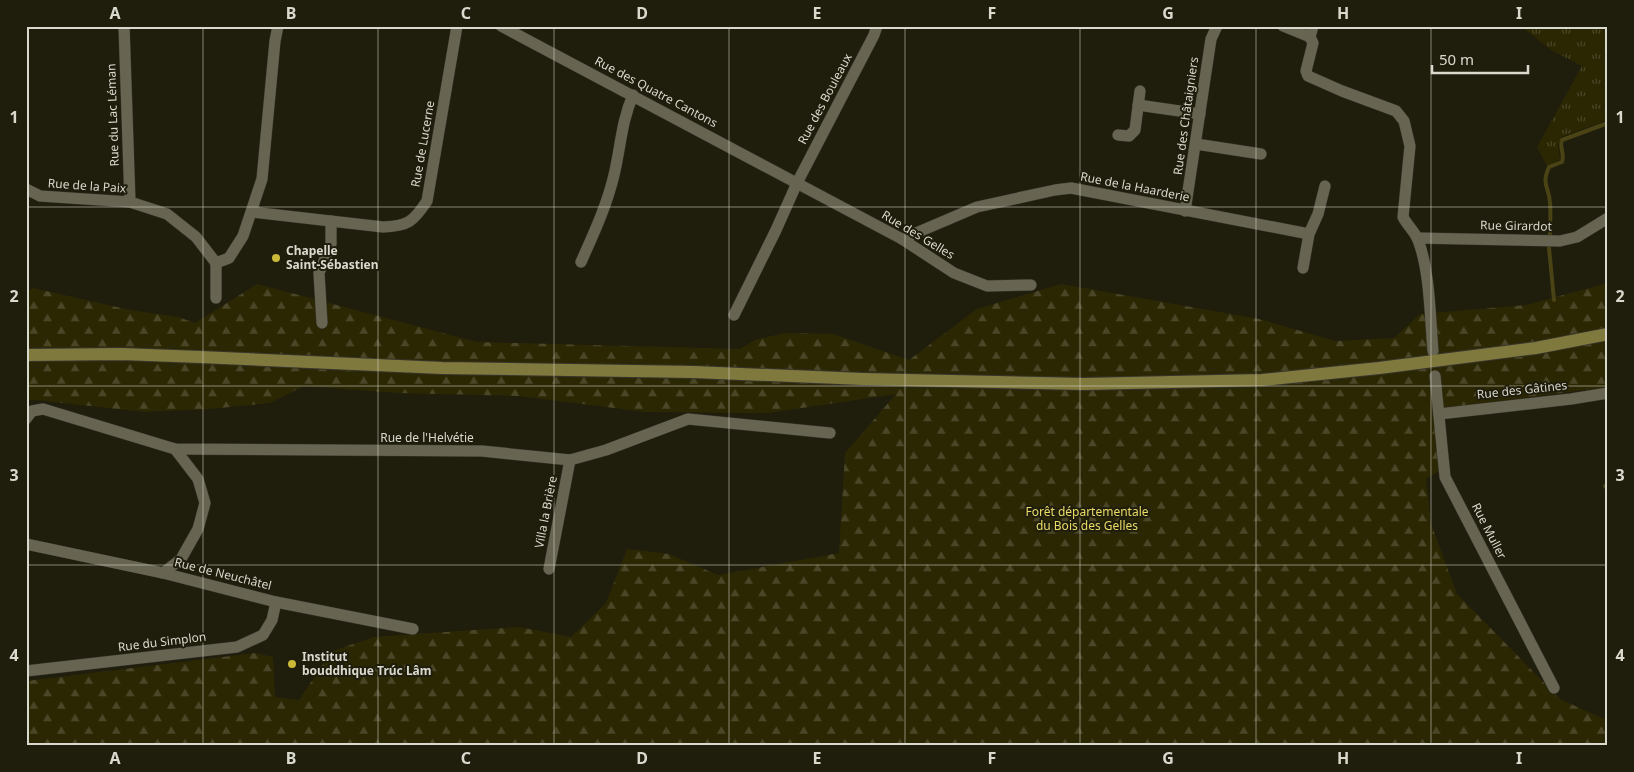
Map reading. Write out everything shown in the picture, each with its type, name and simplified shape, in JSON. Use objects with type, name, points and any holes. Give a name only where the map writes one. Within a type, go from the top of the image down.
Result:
[{"type":"main road","points":[[26,355],[122,354],[442,368],[694,372],[863,379],[1093,384],[1262,380],[1379,368],[1536,348],[1608,334]]},
{"type":"street","name":"Rue du Lac Léman","points":[[124,26],[130,202]]},
{"type":"street","points":[[216,298],[216,263],[229,258],[243,236],[262,179],[278,26]]},
{"type":"street","name":"Rue de Lucerne","points":[[252,212],[383,227],[402,226],[417,216],[427,201],[457,26]]},
{"type":"street","name":"Rue des Quatre Cantons","points":[[501,26],[797,183]]},
{"type":"street","name":"Rue des Bouleaux","points":[[734,315],[797,183],[877,26]]},
{"type":"street","name":"Rue des Châtaigniers","points":[[1185,212],[1211,39],[1217,26]]},
{"type":"street","points":[[1283,26],[1312,32],[1313,43],[1306,71],[1308,76],[1396,111],[1404,121],[1410,146],[1403,217],[1417,238],[1426,275],[1433,351]]},
{"type":"street","points":[[1118,135],[1128,136],[1135,130],[1140,91]]},
{"type":"street","points":[[581,262],[606,206],[615,174],[621,132],[633,95]]},
{"type":"street","points":[[1138,105],[1200,114]]},
{"type":"street","points":[[1196,144],[1261,154]]},
{"type":"street","name":"Rue des Gelles","points":[[797,183],[902,239],[954,273],[987,286],[1032,285]]},
{"type":"street","points":[[1303,268],[1309,234],[1318,214],[1325,186]]},
{"type":"street","name":"Rue de la Paix","points":[[26,188],[40,196],[130,202],[167,214],[196,237],[216,263]]},
{"type":"street","name":"Rue de la Haarderie","points":[[902,239],[977,207],[1070,188],[1185,212],[1309,234]]},
{"type":"street","name":"Rue Girardot","points":[[1417,238],[1560,241],[1577,237],[1608,218]]},
{"type":"street","points":[[322,323],[319,272],[331,244],[331,221]]},
{"type":"street","name":"Rue Muller","points":[[1436,376],[1446,477],[1554,688]]},
{"type":"street","name":"Rue des Gâtines","points":[[1439,414],[1608,393]]},
{"type":"street","name":"Rue de l'Helvétie","points":[[26,419],[32,411],[43,409],[174,449],[482,451],[570,460],[606,450],[688,419],[830,433]]},
{"type":"street","points":[[163,572],[181,558],[198,529],[205,502],[198,479],[174,449]]},
{"type":"street","name":"Villa la Brière","points":[[549,569],[570,460]]},
{"type":"street","name":"Rue de Neuchâtel","points":[[26,544],[163,572],[276,602],[413,629]]},
{"type":"street","name":"Rue du Simplon","points":[[26,671],[237,647],[263,635],[272,620],[276,602]]},
{"type":"green space","points":[[1521,26],[1608,26],[1608,120],[1561,137],[1558,145],[1560,160],[1547,166],[1537,147],[1582,66],[1551,50]]},
{"type":"green space","name":"Forêt départementale du Bois des Gelles","points":[[1608,283],[1608,387],[1436,409],[1439,471],[1426,479],[1431,524],[1457,594],[1560,699],[1606,720],[1608,718],[1608,746],[277,746],[276,743],[261,746],[26,746],[26,681],[255,653],[273,657],[275,697],[299,700],[332,651],[374,637],[519,627],[571,637],[606,603],[627,549],[669,554],[718,575],[839,553],[845,453],[896,394],[768,413],[646,412],[519,396],[399,393],[304,386],[270,403],[209,409],[145,412],[26,399],[26,292],[33,288],[130,310],[178,317],[195,323],[257,284],[477,342],[740,349],[755,340],[785,333],[833,334],[909,360],[977,309],[1061,284],[1259,319],[1336,341],[1394,338],[1420,314],[1526,305]]},
{"type":"waterway","points":[[1550,235],[1550,202],[1546,178],[1549,167],[1562,162],[1562,140],[1608,123]]},
{"type":"waterway","points":[[1549,248],[1554,300]]},
{"type":"waterway","points":[[1605,486],[1608,489]]},
{"type":"place","name":"Chapelle Saint-Sébastien","points":[[276,258]]},
{"type":"place","name":"Institut bouddhique Trúc Lâm","points":[[292,664]]}]
